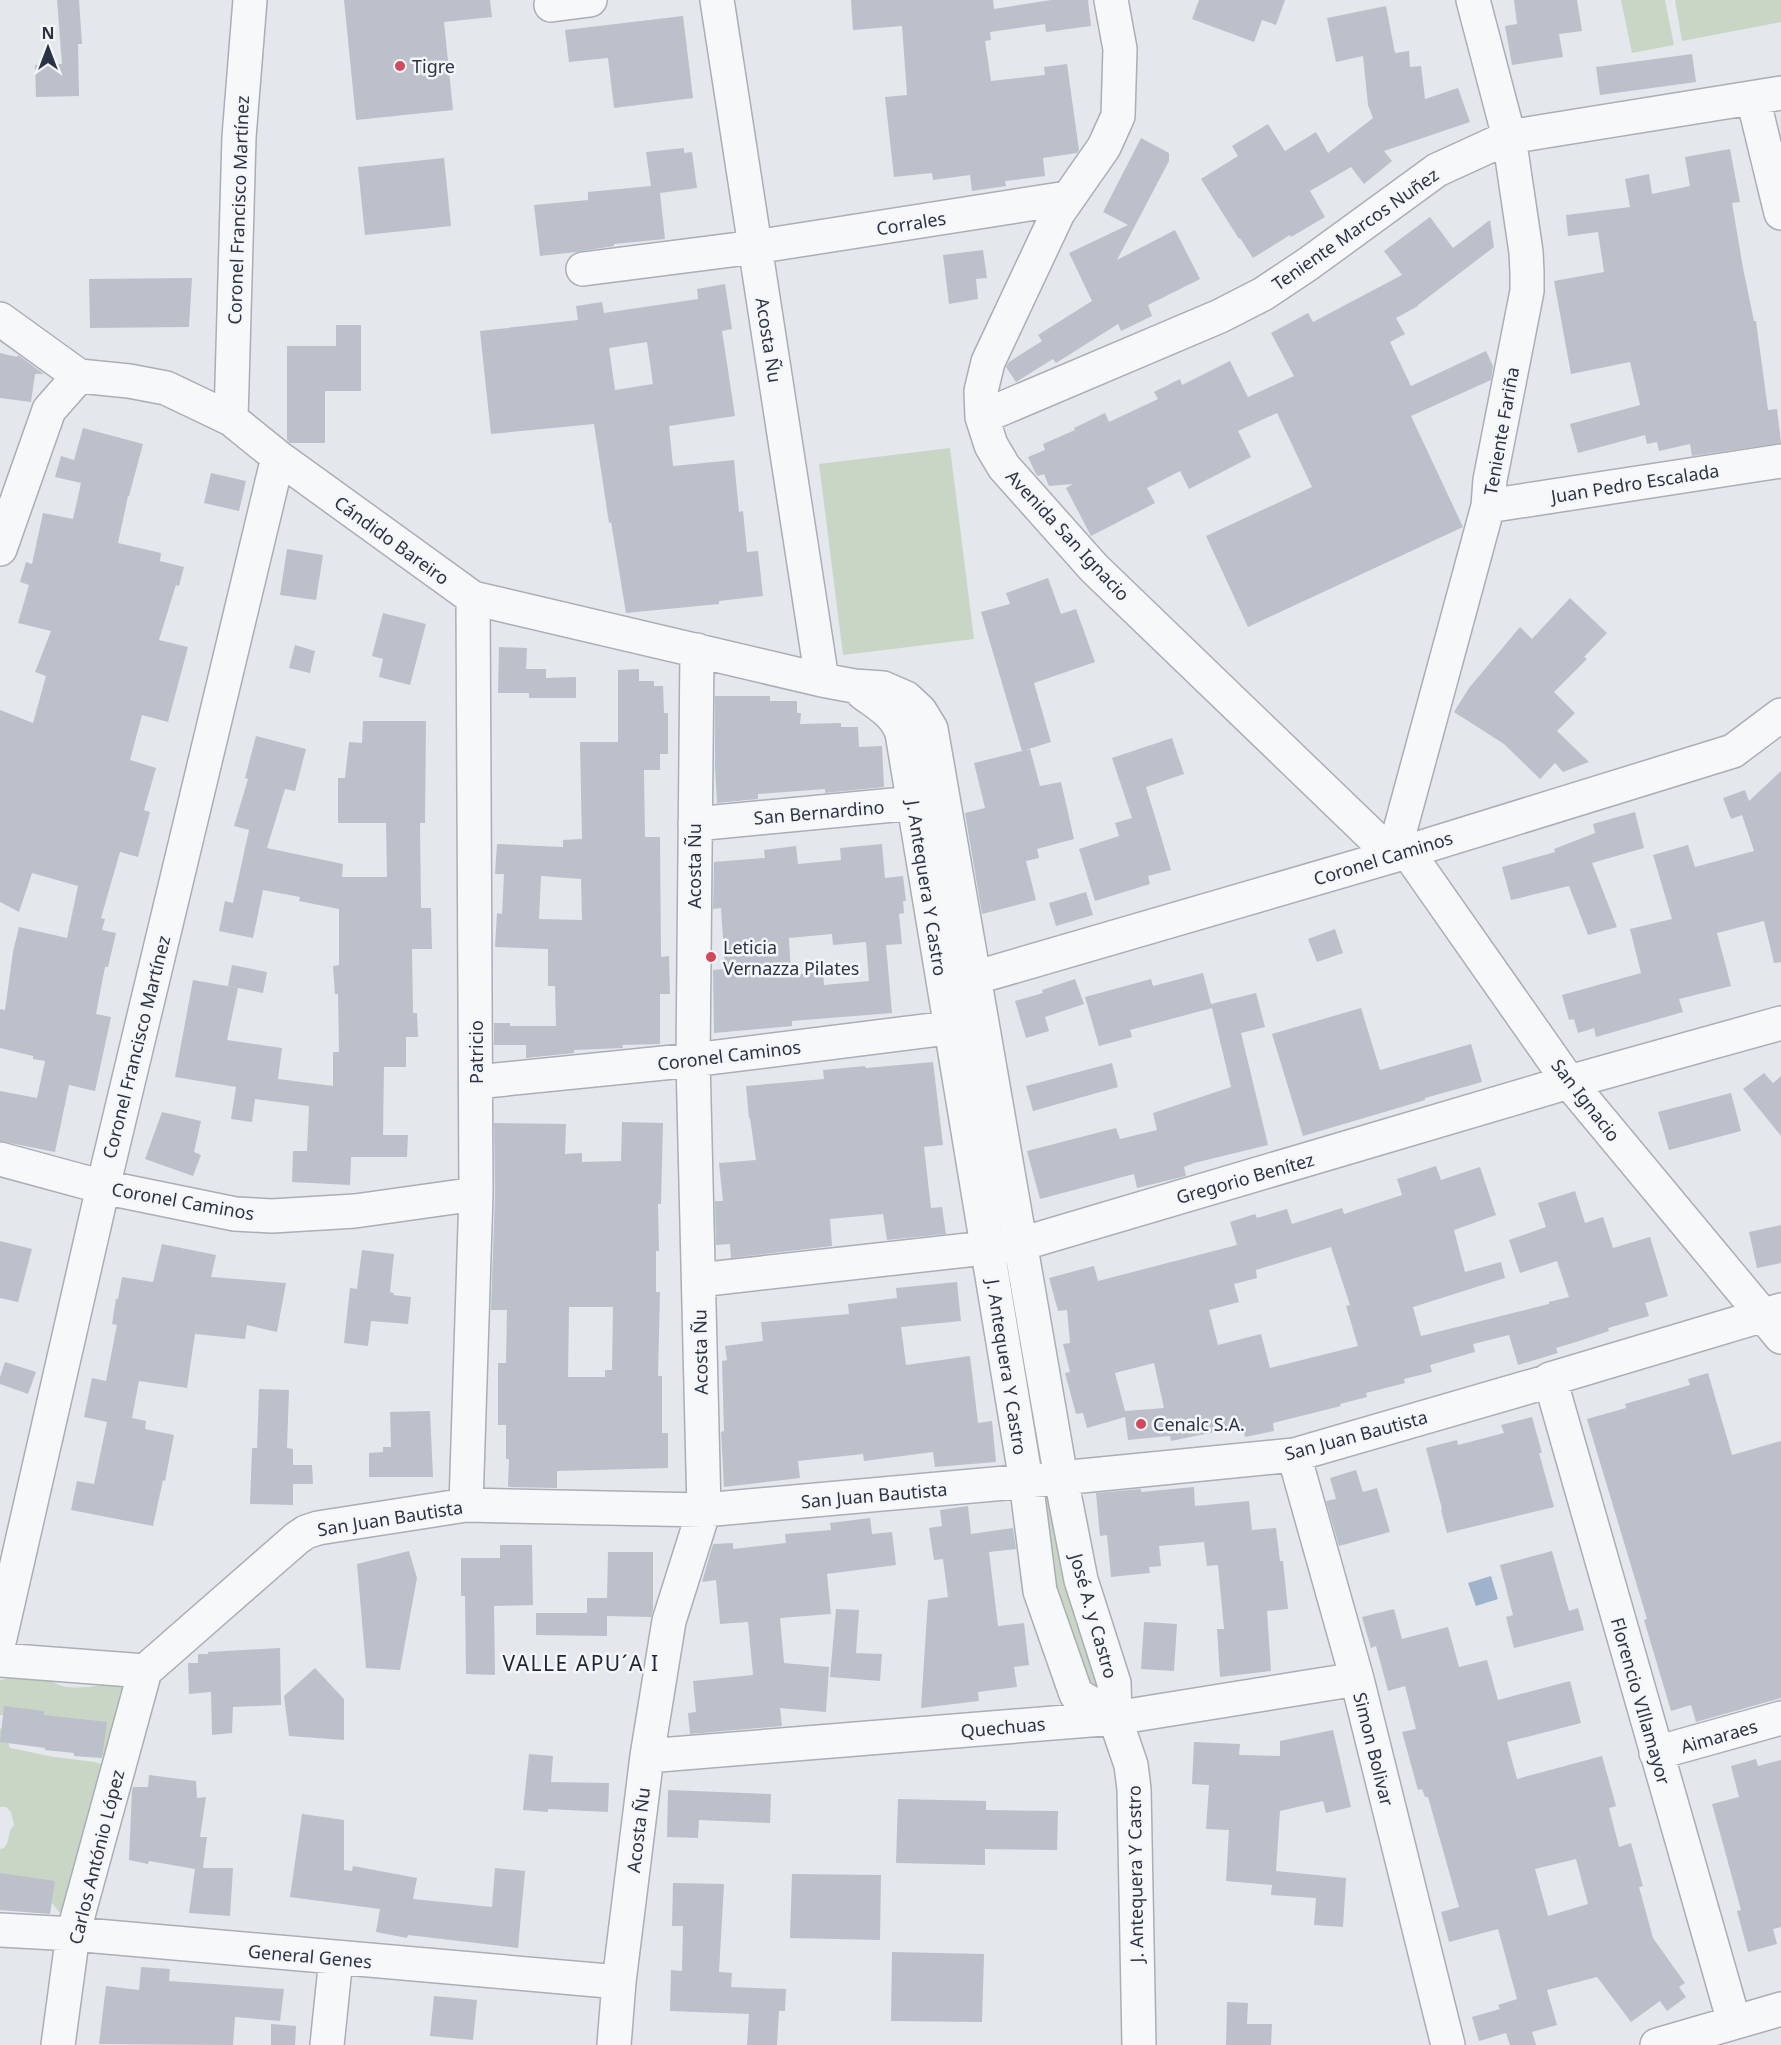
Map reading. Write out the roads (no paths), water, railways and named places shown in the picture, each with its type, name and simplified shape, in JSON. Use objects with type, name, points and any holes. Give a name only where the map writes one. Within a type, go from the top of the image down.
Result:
[{"type":"street","name":"Coronel Francisco Martínez","points":[[231,419],[239,137],[250,0]]},
{"type":"street","points":[[551,5],[590,0]]},
{"type":"street","name":"Acosta Ñu","points":[[717,0],[822,680]]},
{"type":"street","name":"Avenida San Ignacio","points":[[1112,0],[1119,49],[1118,116],[1104,147],[1058,213],[988,362],[981,391],[982,417],[991,445],[1004,468],[1094,567],[1400,853]]},
{"type":"street","name":"Teniente Fariña","points":[[1400,853],[1488,506],[1490,480],[1527,291],[1526,252],[1509,137],[1473,0]]},
{"type":"street","points":[[1767,96],[1781,213]]},
{"type":"street","name":"Teniente Marcos Nuñez","points":[[982,417],[1220,316],[1263,294],[1437,170],[1509,137],[1767,96]]},
{"type":"street","name":"Corrales","points":[[583,269],[755,247],[1067,198]]},
{"type":"street","points":[[0,319],[79,376],[49,410],[0,549]]},
{"type":"street","name":"Cándido Bareiro","points":[[79,376],[129,381],[166,388],[231,419],[278,458],[473,598],[822,680]]},
{"type":"street","name":"Coronel Francisco Martínez","points":[[0,1638],[103,1187],[278,458]]},
{"type":"street","name":"Juan Pedro Escalada","points":[[1488,506],[1781,461]]},
{"type":"street","name":"Patricio","points":[[466,1505],[476,1194],[473,598]]},
{"type":"street","name":"Acosta Ñu","points":[[614,2045],[647,1756],[669,1621],[704,1510],[693,1060],[697,650]]},
{"type":"street","name":"J. Antequera Y Castro","points":[[822,680],[883,688],[906,698],[920,711],[931,729],[928,802],[951,1028],[1026,1481],[1040,1591],[1076,1694],[1115,1718],[1131,1765],[1134,1789],[1138,2045]]},
{"type":"street","name":"Coronel Caminos","points":[[974,978],[1400,853],[1733,751],[1781,715]]},
{"type":"street","name":"J. Antequera Y Castro","points":[[928,802],[974,978],[1062,1478]]},
{"type":"street","name":"San Bernardino","points":[[695,824],[928,802]]},
{"type":"street","name":"San Ignacio","points":[[1400,853],[1569,1082],[1775,1320]]},
{"type":"street","name":"Gregorio Benítez","points":[[699,1280],[1021,1244],[1569,1082],[1781,1023]]},
{"type":"street","name":"Coronel Caminos","points":[[476,1082],[693,1060],[982,1024]]},
{"type":"street","name":"Coronel Caminos","points":[[0,1159],[103,1187],[236,1214],[272,1216],[355,1211],[476,1194]]},
{"type":"street","name":"San Juan Bautista","points":[[145,1671],[306,1532],[466,1505],[704,1510],[1294,1455],[1550,1379],[1775,1320]]},
{"type":"street","name":"Florencio VIllamayor","points":[[1550,1379],[1734,2022]]},
{"type":"street","name":"Simon Bolivar","points":[[1294,1455],[1357,1678],[1448,2045]]},
{"type":"street","name":"José A. y Castro","points":[[1062,1478],[1081,1580],[1114,1683],[1115,1718]]},
{"type":"street","points":[[0,1660],[145,1671]]},
{"type":"street","name":"Carlos António López","points":[[58,2045],[73,1934],[145,1671]]},
{"type":"street","name":"Quechuas","points":[[647,1756],[1115,1718],[1357,1678]]},
{"type":"street","name":"Aimaraes","points":[[1656,1753],[1781,1718]]},
{"type":"street","name":"General Genes","points":[[0,1930],[73,1934],[620,1982]]},
{"type":"street","points":[[327,2045],[336,1958]]},
{"type":"street","points":[[1657,2045],[1781,2009]]},
{"type":"water","points":[[1491,1576],[1498,1599],[1476,1606],[1468,1583]]},
{"type":"place","name":"Tigre","points":[[400,66]]},
{"type":"place","name":"Leticia Vernazza Pilates","points":[[711,957]]},
{"type":"place","name":"Cenalc S.A.","points":[[1141,1424]]},
{"type":"district","name":"VALLE APU´A I","points":[[581,1663]]}]
